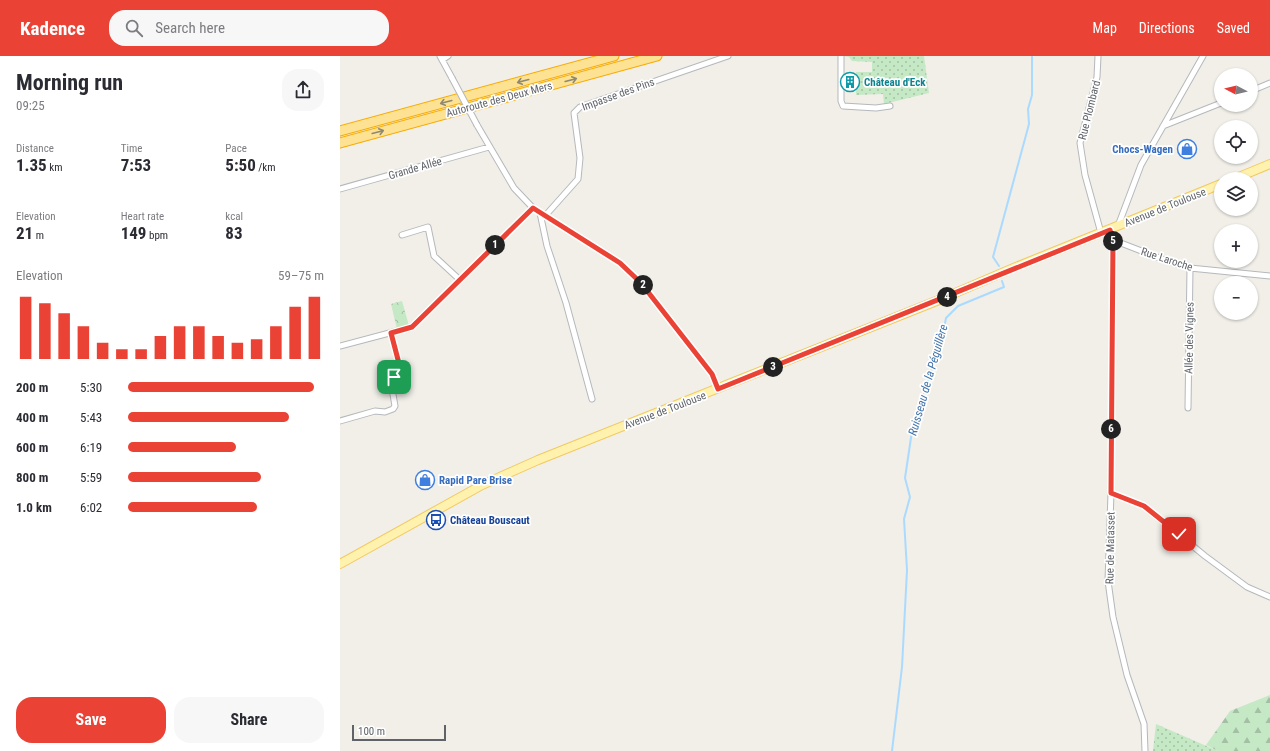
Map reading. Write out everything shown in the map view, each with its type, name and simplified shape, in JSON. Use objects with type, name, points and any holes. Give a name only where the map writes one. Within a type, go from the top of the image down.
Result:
[{"type":"highway","name":"Autoroute des Deux Mers","points":[[340,131],[614,56]]},
{"type":"highway","name":"Autoroute des Deux Mers","points":[[340,143],[657,56]]},
{"type":"main road","points":[[1251,172],[1270,164]]},
{"type":"main road","name":"Avenue de Toulouse","points":[[341,561],[482,485],[538,460],[649,414],[718,389],[1214,187]]},
{"type":"street","points":[[448,56],[441,58],[489,147],[514,188],[533,208],[620,263],[641,283],[712,374],[718,389]]},
{"type":"street","name":"Impasse des Pins","points":[[545,216],[578,179],[580,158],[574,113],[580,107],[728,56]]},
{"type":"street","points":[[841,56],[841,101],[843,106],[848,108],[876,108],[890,106]]},
{"type":"street","name":"Rue Plombard","points":[[1098,56],[1097,77],[1080,143],[1085,175],[1101,233]]},
{"type":"street","points":[[1114,228],[1141,165],[1203,56]]},
{"type":"street","points":[[1258,88],[1270,83]]},
{"type":"street","points":[[1163,126],[1214,106]]},
{"type":"street","name":"Grande Allée","points":[[340,189],[489,147]]},
{"type":"street","points":[[340,346],[412,327],[533,208]]},
{"type":"street","points":[[540,213],[547,246],[566,303],[592,399]]},
{"type":"street","points":[[402,235],[428,227],[434,256],[460,280]]},
{"type":"street","name":"Rue de Matasset","points":[[1114,228],[1111,493],[1108,581],[1113,617],[1127,675],[1144,724],[1145,751]]},
{"type":"street","name":"Rue Laroche","points":[[1113,240],[1190,268],[1270,276]]},
{"type":"street","name":"Allée des Vignes","points":[[1188,408],[1190,268]]},
{"type":"street","points":[[340,421],[375,411],[385,412],[393,409],[395,406],[391,383],[392,379],[401,371],[391,333]]},
{"type":"street","points":[[1111,493],[1144,506],[1205,556],[1247,587],[1270,598]]},
{"type":"green space","points":[[843,56],[924,56],[929,93],[884,104],[883,94],[856,95],[856,72],[872,72],[872,62],[852,61],[849,57]]},
{"type":"green space","points":[[402,301],[409,326],[397,329],[391,304]]},
{"type":"green space","points":[[1270,695],[1270,751],[1218,751],[1206,745],[1230,711]]},
{"type":"green space","points":[[1156,724],[1218,751],[1153,751]]},
{"type":"waterway","name":"Ruisseau de la Péguillère","points":[[999,266],[993,257],[1029,124],[1028,109],[1032,95],[1032,56]]},
{"type":"waterway","name":"Ruisseau de la Péguillère","points":[[892,751],[902,667],[907,570],[904,519],[910,497],[905,478],[912,431],[943,334],[946,318],[958,306],[1004,287],[1002,281]]},
{"type":"place","name":"Château d'Eck","points":[[850,82]]},
{"type":"place","name":"Chocs-Wagen","points":[[1187,149]]},
{"type":"place","name":"Rapid Pare Brise","points":[[425,480]]},
{"type":"place","name":"Château Bouscaut","points":[[436,520]]},
{"type":"route","points":[[394,377],[401,373],[401,367],[391,333],[412,327],[533,208],[620,263],[641,283],[712,374],[718,389],[1110,230],[1113,240],[1111,493],[1144,506],[1159,516],[1179,534]]}]
